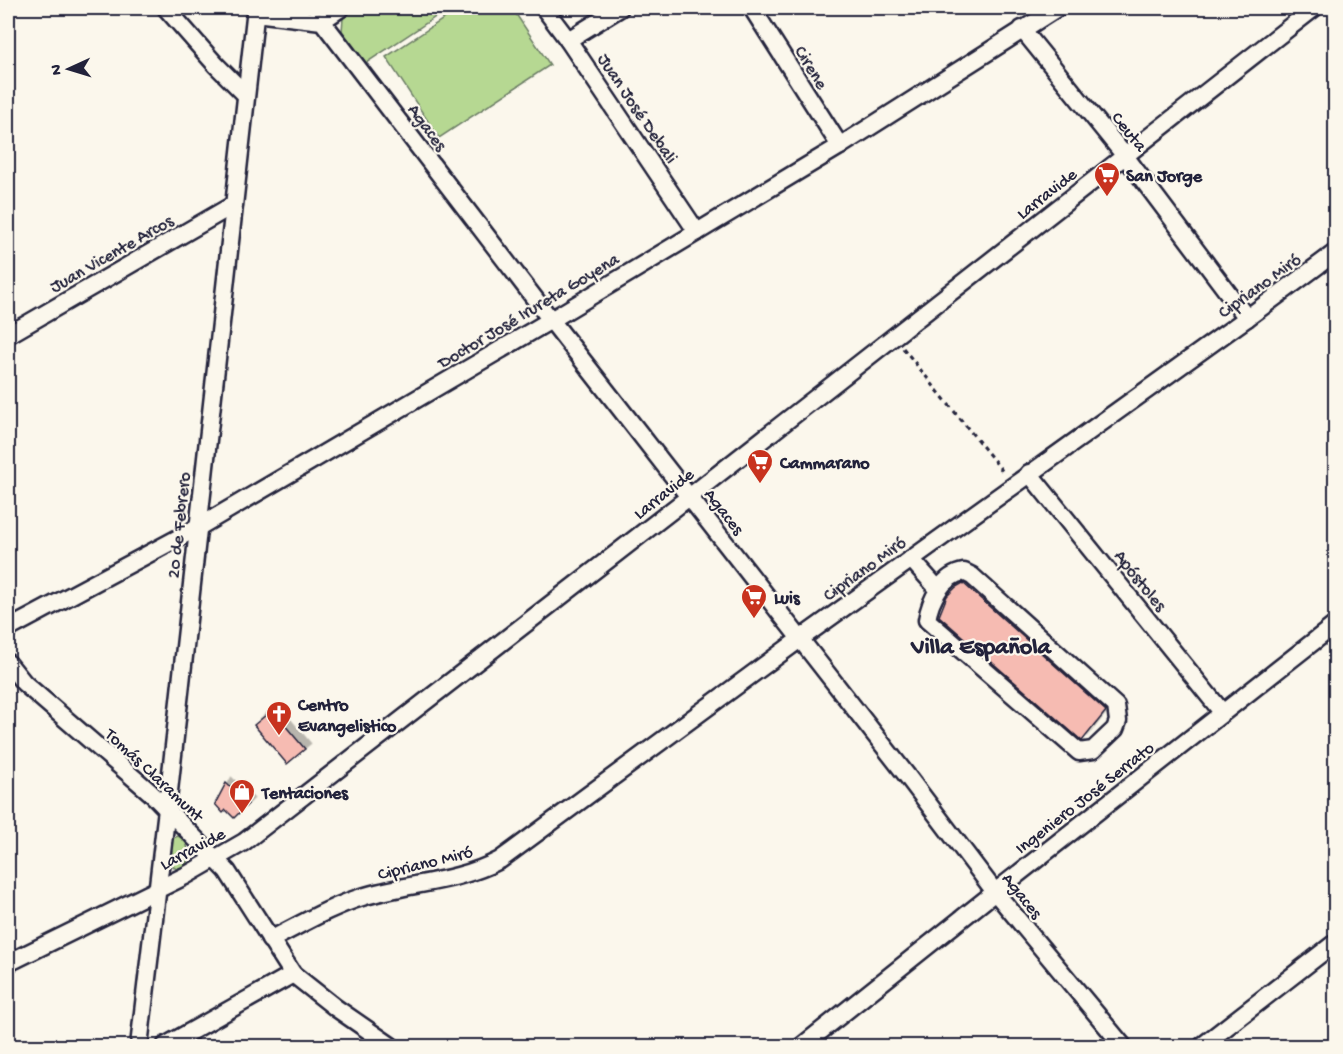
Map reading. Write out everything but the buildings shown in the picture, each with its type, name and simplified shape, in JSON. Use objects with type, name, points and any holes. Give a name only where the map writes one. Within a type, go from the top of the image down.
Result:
[{"type":"street","points":[[166,8],[245,94]]},
{"type":"street","points":[[255,10],[322,21],[341,8]]},
{"type":"street","name":"Juan José Debali","points":[[544,8],[697,232]]},
{"type":"street","points":[[568,40],[620,8]]},
{"type":"street","name":"Cirene","points":[[752,8],[840,146]]},
{"type":"street","name":"Doctor José Irureta Goyena","points":[[9,624],[197,528],[551,320],[840,146],[1057,8]]},
{"type":"street","name":"Larravide","points":[[8,963],[216,859],[254,835],[1314,8]]},
{"type":"street","name":"20 de Febrero","points":[[139,1047],[255,10]]},
{"type":"street","name":"Agaces","points":[[322,21],[995,892],[1123,1047]]},
{"type":"street","name":"Ceuta","points":[[1022,29],[1125,156],[1247,318]]},
{"type":"street","name":"Juan Vicente Arcos","points":[[8,335],[233,205]]},
{"type":"street","name":"Cipriano Miró","points":[[270,940],[323,913],[363,897],[447,880],[500,860],[800,639],[1247,318],[1335,252]]},
{"type":"street","name":"Apóstoles","points":[[1029,473],[1222,712]]},
{"type":"street","points":[[911,559],[938,590]]},
{"type":"street","points":[[964,572],[972,576],[1116,706],[1118,721],[1115,729],[1093,750],[1078,752],[927,620],[928,612],[938,590],[957,573],[964,572]]},
{"type":"street","name":"Ingeniero José Serrato","points":[[802,1047],[1335,624]]},
{"type":"street","name":"Tomás Claramunt","points":[[8,663],[24,682],[167,809],[227,871],[293,974],[390,1046]]},
{"type":"street","points":[[1202,1047],[1335,942]]},
{"type":"street","points":[[165,1047],[293,974]]},
{"type":"path","points":[[894,336],[1013,484]]},
{"type":"green space","points":[[354,8],[449,8],[366,63],[342,31],[343,18]]},
{"type":"green space","points":[[460,8],[512,8],[550,65],[439,138],[386,57]]},
{"type":"green space","points":[[178,836],[184,839],[189,857],[185,865],[176,869],[171,864],[171,844],[173,838]]},
{"type":"place","name":"San Jorge","points":[[1107,198]]},
{"type":"place","name":"Cammarano","points":[[760,485]]},
{"type":"place","name":"Luis","points":[[754,620]]},
{"type":"place","name":"Centro Evangelistico","points":[[279,737]]},
{"type":"place","name":"Tentaciones","points":[[242,815]]},
{"type":"district","name":"Villa Española","points":[[981,645]]}]
